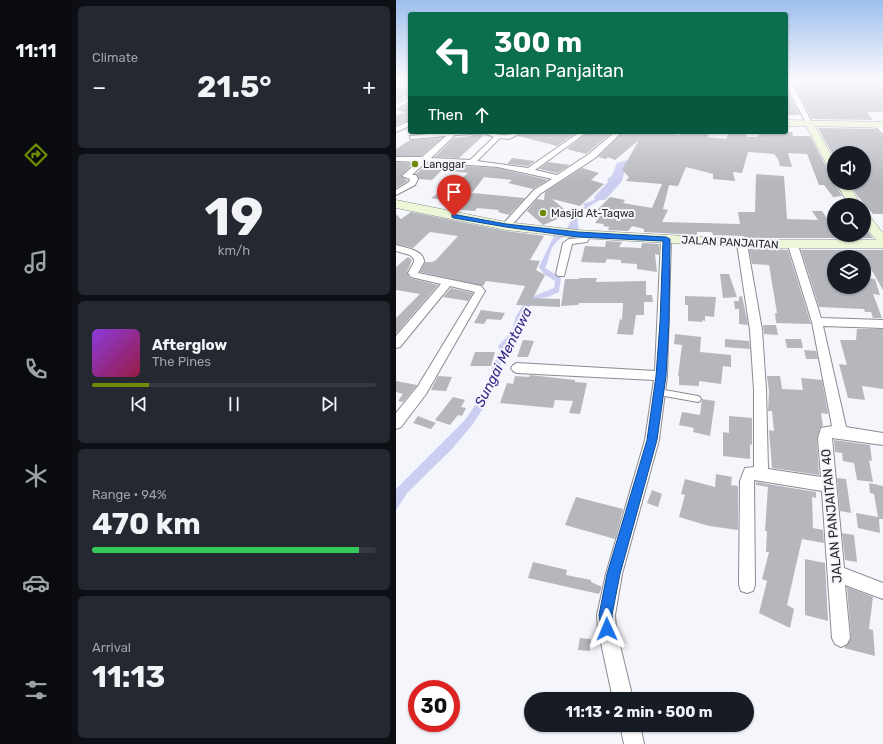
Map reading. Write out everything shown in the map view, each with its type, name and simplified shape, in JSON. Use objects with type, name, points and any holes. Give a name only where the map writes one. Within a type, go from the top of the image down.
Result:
[{"type":"street","points":[[804,115],[827,156]]},
{"type":"street","points":[[788,123],[881,127]]},
{"type":"street","points":[[396,130],[408,124]]},
{"type":"street","points":[[412,137],[435,134]]},
{"type":"street","points":[[396,193],[412,183],[414,178],[406,176],[453,134]]},
{"type":"street","points":[[491,134],[510,137],[516,134]]},
{"type":"street","points":[[530,170],[581,134]]},
{"type":"street","points":[[506,226],[535,195],[592,156],[617,134]]},
{"type":"street","points":[[472,162],[498,136]]},
{"type":"street","points":[[396,160],[472,162],[530,170],[558,178]]},
{"type":"street","name":"JALAN PANJAITAN","points":[[396,204],[506,226],[582,235],[742,244],[793,245],[883,242]]},
{"type":"street","points":[[871,226],[883,242]]},
{"type":"street","points":[[561,274],[568,243],[582,240],[582,235]]},
{"type":"street","points":[[621,692],[608,636],[606,615],[614,574],[650,452],[661,376],[666,239]]},
{"type":"street","points":[[742,244],[756,330],[760,390],[761,474]]},
{"type":"street","name":"JALAN PANJAITAN 40","points":[[793,245],[817,322],[840,432],[828,431],[825,434],[841,638]]},
{"type":"street","points":[[396,248],[413,253],[419,258],[414,275],[476,288],[480,291],[480,294],[422,390],[396,423]]},
{"type":"street","points":[[396,344],[448,282]]},
{"type":"street","points":[[817,322],[883,324]]},
{"type":"street","points":[[517,368],[661,376]]},
{"type":"street","points":[[840,432],[883,439]]},
{"type":"street","points":[[747,585],[747,481],[750,473],[828,485]]},
{"type":"street","points":[[836,573],[883,591]]},
{"type":"street","points":[[631,732],[634,744]]},
{"type":"lane","points":[[659,392],[698,399]]},
{"type":"water","name":"Sungai Mentawa","points":[[612,176],[622,179],[608,191],[607,197],[592,204],[580,214],[578,220],[579,230],[559,239],[551,250],[545,268],[561,278],[559,292],[548,297],[538,298],[523,315],[504,354],[489,399],[473,424],[452,449],[408,492],[396,510],[396,489],[465,420],[476,404],[492,373],[492,367],[500,352],[498,346],[511,333],[516,316],[527,299],[554,288],[555,281],[544,274],[539,267],[554,236],[567,229],[574,215],[585,206],[583,204],[594,200],[608,188],[610,184],[607,179]]},
{"type":"building","points":[[408,115],[408,121],[396,125],[396,116]]},
{"type":"building","points":[[810,115],[869,115],[873,120],[812,119]]},
{"type":"building","points":[[818,128],[876,129],[883,136],[883,214],[873,214],[871,212],[871,198],[859,198],[854,190],[871,190],[871,146],[828,146]]},
{"type":"building","points":[[788,132],[792,132],[793,136],[810,136],[827,168],[827,189],[824,185],[819,185],[807,154],[788,153],[792,167],[780,166],[778,159],[774,154],[748,152],[742,173],[733,172],[735,181],[713,179],[713,174],[686,167],[678,186],[669,185],[663,209],[668,210],[662,222],[740,224],[738,212],[755,212],[756,174],[784,176],[787,219],[818,220],[812,211],[822,211],[827,218],[827,238],[744,238],[744,236],[713,235],[712,232],[697,232],[697,235],[644,232],[644,229],[632,226],[628,231],[608,230],[609,227],[603,226],[604,224],[595,223],[603,212],[597,210],[610,197],[625,200],[623,203],[652,208],[662,184],[626,181],[629,177],[622,170],[639,140],[615,160],[608,157],[606,159],[598,157],[621,134],[709,134],[708,137],[726,139],[729,134],[746,134],[747,137],[757,137],[759,134],[788,134]]},
{"type":"building","points":[[474,134],[484,135],[459,158],[435,157],[454,138],[472,136]]},
{"type":"building","points":[[521,134],[574,134],[557,146],[518,136]]},
{"type":"building","points":[[586,134],[611,134],[586,154],[567,149]]},
{"type":"building","points":[[442,138],[421,156],[396,156],[396,149],[410,140]]},
{"type":"building","points":[[512,158],[535,161],[528,166],[507,164]]},
{"type":"building","points":[[396,162],[414,163],[401,176],[408,181],[396,188]]},
{"type":"building","points":[[548,162],[570,165],[557,173],[539,169]]},
{"type":"building","points":[[427,164],[498,168],[548,180],[533,189],[508,183],[512,180],[484,177],[472,193],[525,198],[509,215],[498,212],[499,210],[477,208],[475,211],[447,209],[454,202],[431,198],[446,188],[449,188],[468,173],[442,170],[432,180],[419,179],[416,174]]},
{"type":"building","points":[[582,168],[599,173],[591,180],[604,184],[580,206],[552,199],[570,214],[543,225],[527,211],[537,199],[544,200],[545,192]]},
{"type":"building","points":[[828,190],[838,190],[842,196],[834,198]]},
{"type":"building","points":[[411,212],[506,231],[544,236],[530,260],[540,261],[536,270],[545,275],[533,298],[560,299],[560,307],[516,305],[525,286],[486,281],[483,286],[420,272],[425,262],[432,262],[436,260],[458,236],[430,232],[413,248],[396,244],[396,214],[401,219]]},
{"type":"building","points":[[606,241],[622,242],[619,247],[641,248],[642,243],[659,244],[659,255],[655,254],[657,272],[637,269],[637,264],[621,263],[621,260],[607,259],[605,263],[581,262],[585,246],[605,247]]},
{"type":"building","points":[[749,249],[788,250],[811,324],[776,323],[775,313],[777,313],[769,265],[752,264]]},
{"type":"building","points":[[801,250],[827,250],[827,294],[871,294],[871,278],[875,279],[880,295],[873,294],[882,318],[873,318],[871,312],[865,312],[864,309],[819,307]]},
{"type":"building","points":[[871,250],[883,250],[883,290],[871,269]]},
{"type":"building","points":[[408,257],[412,260],[407,272],[410,278],[438,285],[396,334],[396,318],[420,294],[396,290],[396,267]]},
{"type":"building","points":[[720,274],[729,274],[737,297],[723,298]]},
{"type":"building","points":[[597,278],[596,282],[646,281],[646,295],[652,295],[653,302],[644,302],[644,315],[636,315],[633,335],[617,334],[620,319],[622,320],[623,303],[579,303],[578,305],[561,306],[565,279]]},
{"type":"building","points":[[451,288],[473,293],[468,301],[443,297]]},
{"type":"building","points":[[685,296],[716,297],[714,317],[705,316],[705,321],[702,320],[703,322],[688,321],[688,305],[685,305]]},
{"type":"building","points":[[742,296],[748,325],[739,324],[739,309],[735,309],[734,301],[739,301],[739,297]]},
{"type":"building","points":[[481,310],[505,313],[501,320],[487,319],[484,324],[474,323]]},
{"type":"building","points":[[763,325],[776,325],[778,335],[764,334]]},
{"type":"building","points":[[857,329],[883,329],[883,389],[862,386],[865,400],[848,398],[839,364],[847,365],[840,340],[856,340]]},
{"type":"building","points":[[675,334],[701,337],[700,352],[731,355],[731,367],[723,366],[721,384],[699,381],[699,386],[679,385],[678,376],[682,345],[674,344]]},
{"type":"building","points":[[725,339],[749,341],[750,349],[725,347]]},
{"type":"building","points":[[785,339],[801,339],[803,348],[787,348]]},
{"type":"building","points":[[523,340],[534,341],[528,357],[517,357]]},
{"type":"building","points":[[804,350],[816,351],[818,359],[806,359]]},
{"type":"building","points":[[475,352],[495,352],[491,366],[470,366]]},
{"type":"building","points":[[530,375],[575,380],[575,382],[587,383],[580,414],[569,413],[573,401],[555,400],[553,408],[500,403],[507,383],[513,384],[515,376],[529,377]]},
{"type":"building","points":[[438,376],[452,377],[446,391],[431,390]]},
{"type":"building","points":[[767,376],[780,376],[782,389],[803,390],[801,378],[822,380],[828,414],[821,413],[823,426],[820,428],[817,438],[819,475],[772,468],[769,430],[774,431],[772,411],[768,411],[769,391]]},
{"type":"building","points":[[396,381],[417,385],[403,402],[398,401],[403,394],[396,392]]},
{"type":"building","points":[[453,397],[465,400],[461,407],[466,408],[462,416],[458,415],[450,425],[435,420]]},
{"type":"building","points":[[702,399],[715,401],[710,436],[693,432],[694,428],[679,425],[682,412],[700,415]]},
{"type":"building","points":[[418,416],[436,423],[431,429],[413,423]]},
{"type":"building","points":[[729,416],[752,418],[752,445],[750,444],[750,459],[723,456],[723,432],[729,433]]},
{"type":"building","points":[[834,440],[870,445],[872,461],[869,460],[873,482],[857,480],[854,463],[843,461],[842,453],[835,452]]},
{"type":"building","points":[[716,474],[732,477],[731,485],[738,486],[738,530],[709,526],[679,517],[685,495],[681,494],[685,479],[715,487]]},
{"type":"building","points":[[837,478],[846,479],[851,513],[840,511]]},
{"type":"building","points":[[756,482],[816,492],[816,498],[812,497],[813,528],[823,530],[824,543],[802,539],[787,605],[794,609],[790,628],[759,613],[767,581],[762,579],[769,552],[766,552],[767,531],[765,531],[768,487],[756,485]]},
{"type":"building","points":[[869,483],[883,486],[883,519],[879,519],[880,533],[858,528],[856,513],[878,517],[874,494],[870,493]]},
{"type":"building","points":[[652,490],[662,494],[658,507],[647,503]]},
{"type":"building","points":[[576,497],[623,509],[615,539],[565,525]]},
{"type":"building","points":[[842,533],[854,535],[857,562],[845,560]]},
{"type":"building","points":[[805,559],[825,563],[828,621],[805,615]]},
{"type":"building","points":[[533,562],[567,570],[566,575],[591,580],[591,582],[602,587],[599,594],[528,578]]},
{"type":"building","points":[[847,587],[873,597],[869,629],[873,630],[875,656],[844,648],[851,638]]},
{"type":"building","points":[[580,638],[591,639],[590,651],[578,650]]},
{"type":"waterway","name":"Sungai Mentawa","points":[[600,197],[616,181],[621,165],[631,162],[641,163]]},
{"type":"place","name":"Langgar","points":[[415,164]]},
{"type":"place","name":"Masjid At-Taqwa","points":[[543,213]]},
{"type":"route","points":[[454,216],[506,226],[557,232],[666,239],[661,376],[652,440],[650,452],[614,574],[606,615],[607,629]]}]
